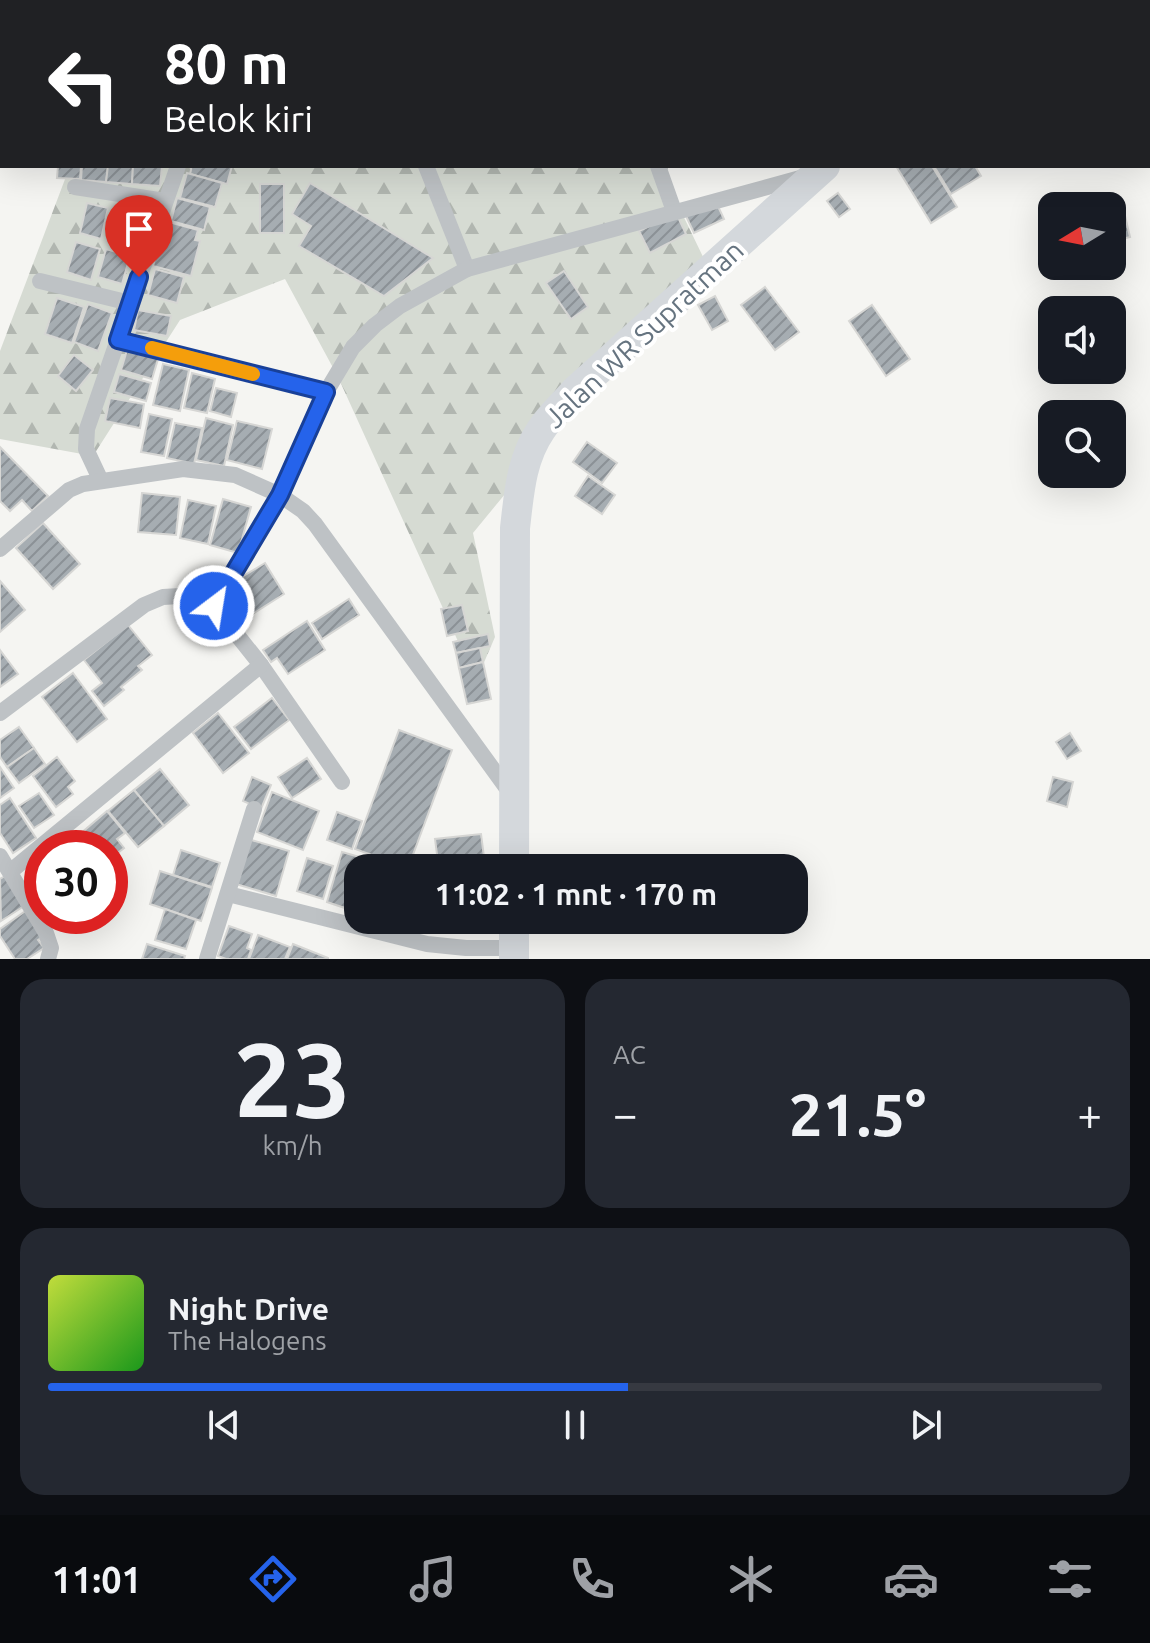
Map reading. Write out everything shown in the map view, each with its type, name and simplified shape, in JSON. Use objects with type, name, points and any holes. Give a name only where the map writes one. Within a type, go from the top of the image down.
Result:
[{"type":"highway","name":"Jalan WR Supratman","points":[[514,854],[515,528],[522,474],[531,449],[541,429],[575,391],[821,170]]},
{"type":"street","points":[[101,481],[89,457],[85,438],[177,168]]},
{"type":"street","points":[[427,168],[467,269]]},
{"type":"street","points":[[659,168],[674,211]]},
{"type":"street","points":[[214,606],[280,495],[326,392],[353,347],[400,306],[467,269],[821,170]]},
{"type":"street","points":[[75,187],[165,201]]},
{"type":"street","points":[[40,281],[130,303]]},
{"type":"street","points":[[118,340],[326,392]]},
{"type":"street","points":[[0,549],[69,490],[83,484],[183,469],[235,475],[280,495],[315,524],[515,798]]},
{"type":"street","points":[[0,713],[144,605],[163,597],[197,598],[214,606],[261,665],[342,782]]},
{"type":"street","points":[[48,959],[51,948],[46,933],[3,861],[261,665]]},
{"type":"street","points":[[207,959],[254,809]]},
{"type":"street","points":[[228,894],[427,944],[466,948],[514,942]]},
{"type":"green space","points":[[69,168],[668,168],[664,176],[706,263],[546,444],[473,533],[495,637],[476,681],[338,377],[285,279],[180,320],[93,456],[0,439],[0,351]]},
{"type":"building","points":[[58,168],[81,168],[80,179],[57,178]]},
{"type":"building","points":[[82,168],[108,168],[106,182],[81,180]]},
{"type":"building","points":[[108,168],[133,168],[132,184],[106,182]]},
{"type":"building","points":[[133,168],[162,168],[160,186],[132,184]]},
{"type":"building","points":[[192,168],[231,168],[227,184],[190,174]]},
{"type":"building","points":[[897,168],[933,168],[957,207],[931,223]]},
{"type":"building","points":[[935,168],[976,168],[981,176],[951,194]]},
{"type":"building","points":[[187,173],[222,183],[215,207],[180,198]]},
{"type":"building","points":[[310,183],[433,258],[384,296],[299,246],[311,226],[292,214]]},
{"type":"building","points":[[260,184],[284,184],[284,233],[260,233]]},
{"type":"building","points":[[838,193],[850,209],[839,217],[827,201]]},
{"type":"building","points":[[177,198],[210,207],[204,230],[171,221]]},
{"type":"building","points":[[716,202],[724,219],[694,233],[686,216]]},
{"type":"building","points":[[87,203],[108,208],[101,239],[80,233]]},
{"type":"building","points":[[116,206],[144,212],[135,248],[107,241]]},
{"type":"building","points":[[676,213],[686,234],[650,253],[639,231]]},
{"type":"building","points":[[165,221],[198,230],[195,240],[200,241],[191,276],[153,266]]},
{"type":"building","points":[[76,242],[100,249],[91,280],[67,272]]},
{"type":"building","points":[[106,249],[130,256],[122,284],[98,277]]},
{"type":"building","points":[[155,269],[184,277],[177,303],[148,295]]},
{"type":"building","points":[[564,271],[588,307],[571,319],[546,283]]},
{"type":"building","points":[[765,287],[799,332],[775,350],[741,305]]},
{"type":"building","points":[[715,296],[728,321],[712,330],[698,305]]},
{"type":"building","points":[[57,298],[84,307],[72,343],[45,334]]},
{"type":"building","points":[[88,304],[112,313],[98,351],[74,342]]},
{"type":"building","points":[[872,305],[910,359],[886,376],[849,321]]},
{"type":"building","points":[[138,310],[171,316],[167,336],[134,330]]},
{"type":"building","points":[[128,347],[159,356],[152,379],[121,370]]},
{"type":"building","points":[[74,355],[93,370],[76,391],[58,376]]},
{"type":"building","points":[[163,364],[189,370],[180,411],[153,405]]},
{"type":"building","points":[[192,373],[215,379],[207,413],[184,408]]},
{"type":"building","points":[[119,374],[151,383],[146,401],[114,392]]},
{"type":"building","points":[[216,388],[237,393],[231,417],[210,411]]},
{"type":"building","points":[[110,398],[144,404],[140,428],[105,421]]},
{"type":"building","points":[[149,414],[172,419],[164,456],[141,452]]},
{"type":"building","points":[[206,418],[233,425],[224,466],[196,460]]},
{"type":"building","points":[[237,421],[272,429],[262,469],[227,460]]},
{"type":"building","points":[[175,423],[202,428],[194,464],[167,458]]},
{"type":"building","points":[[587,442],[617,463],[602,483],[573,462]]},
{"type":"building","points":[[0,447],[48,496],[32,511],[22,500],[10,511],[0,501]]},
{"type":"building","points":[[588,476],[615,495],[602,514],[575,496]]},
{"type":"building","points":[[142,493],[180,497],[176,535],[138,532]]},
{"type":"building","points":[[223,499],[251,507],[238,553],[210,545]]},
{"type":"building","points":[[188,500],[216,506],[208,544],[180,538]]},
{"type":"building","points":[[43,523],[80,564],[53,589],[16,548]]},
{"type":"building","points":[[265,563],[284,594],[251,615],[232,583]]},
{"type":"building","points":[[0,581],[25,610],[0,632]]},
{"type":"building","points":[[349,599],[359,615],[322,639],[312,623]]},
{"type":"building","points":[[462,605],[468,631],[447,636],[441,609]]},
{"type":"building","points":[[307,621],[325,650],[288,674],[277,658],[271,662],[263,650]]},
{"type":"building","points":[[128,625],[152,655],[138,666],[142,670],[121,687],[124,690],[104,706],[92,691],[102,683],[84,660]]},
{"type":"building","points":[[488,634],[490,646],[456,653],[453,642]]},
{"type":"building","points":[[480,648],[483,662],[459,668],[456,653]]},
{"type":"building","points":[[0,650],[18,674],[0,687]]},
{"type":"building","points":[[483,662],[491,699],[467,704],[459,668]]},
{"type":"building","points":[[73,673],[107,719],[77,742],[42,697]]},
{"type":"building","points":[[272,698],[289,720],[251,749],[234,727]]},
{"type":"building","points":[[218,713],[249,753],[223,773],[193,733]]},
{"type":"building","points":[[19,727],[34,748],[7,767],[0,757],[0,740]]},
{"type":"building","points":[[399,730],[452,750],[413,854],[369,854],[355,849]]},
{"type":"building","points":[[1070,733],[1081,751],[1067,759],[1056,742]]},
{"type":"building","points":[[34,748],[45,764],[19,783],[7,767]]},
{"type":"building","points":[[57,757],[75,781],[68,787],[73,794],[56,807],[33,776]]},
{"type":"building","points":[[307,758],[321,779],[292,798],[278,777]]},
{"type":"building","points":[[0,767],[14,788],[0,798]]},
{"type":"building","points":[[160,769],[189,805],[164,826],[134,790]]},
{"type":"building","points":[[252,777],[271,785],[261,809],[243,801]]},
{"type":"building","points":[[1053,777],[1073,782],[1067,807],[1047,801]]},
{"type":"building","points":[[134,790],[164,826],[138,847],[128,835],[128,830],[124,830],[108,811]]},
{"type":"building","points":[[272,792],[319,811],[303,850],[257,832]]},
{"type":"building","points":[[39,793],[54,815],[34,828],[19,806]]},
{"type":"building","points":[[10,798],[31,830],[24,830],[24,846],[13,853],[0,833],[0,805]]},
{"type":"building","points":[[107,811],[123,830],[85,830]]},
{"type":"building","points":[[337,812],[362,821],[352,849],[327,840]]},
{"type":"building","points":[[481,834],[484,854],[437,854],[435,839]]},
{"type":"building","points":[[248,839],[289,851],[276,896],[236,884]]},
{"type":"building","points":[[181,850],[220,863],[212,887],[173,875]]},
{"type":"building","points":[[342,852],[349,854],[344,854],[344,908],[327,902]]},
{"type":"building","points":[[307,858],[333,866],[323,899],[297,891]]},
{"type":"building","points":[[160,871],[212,888],[201,921],[150,904]]},
{"type":"building","points":[[5,876],[24,906],[1,921],[0,879]]},
{"type":"building","points":[[165,909],[196,920],[186,949],[155,940]]},
{"type":"building","points":[[24,912],[24,934],[43,934],[38,940],[44,948],[27,959],[15,959],[0,936],[0,929]]},
{"type":"building","points":[[229,926],[252,934],[247,948],[251,950],[248,959],[218,956]]},
{"type":"building","points":[[258,935],[290,947],[285,959],[249,959]]},
{"type":"building","points":[[147,944],[185,956],[184,959],[142,959]]},
{"type":"building","points":[[293,944],[328,958],[328,959],[287,959]]},
{"type":"slow traffic","points":[[152,348],[253,374]]},
{"type":"route","points":[[139,277],[118,340],[326,392],[280,495],[214,606]]}]
